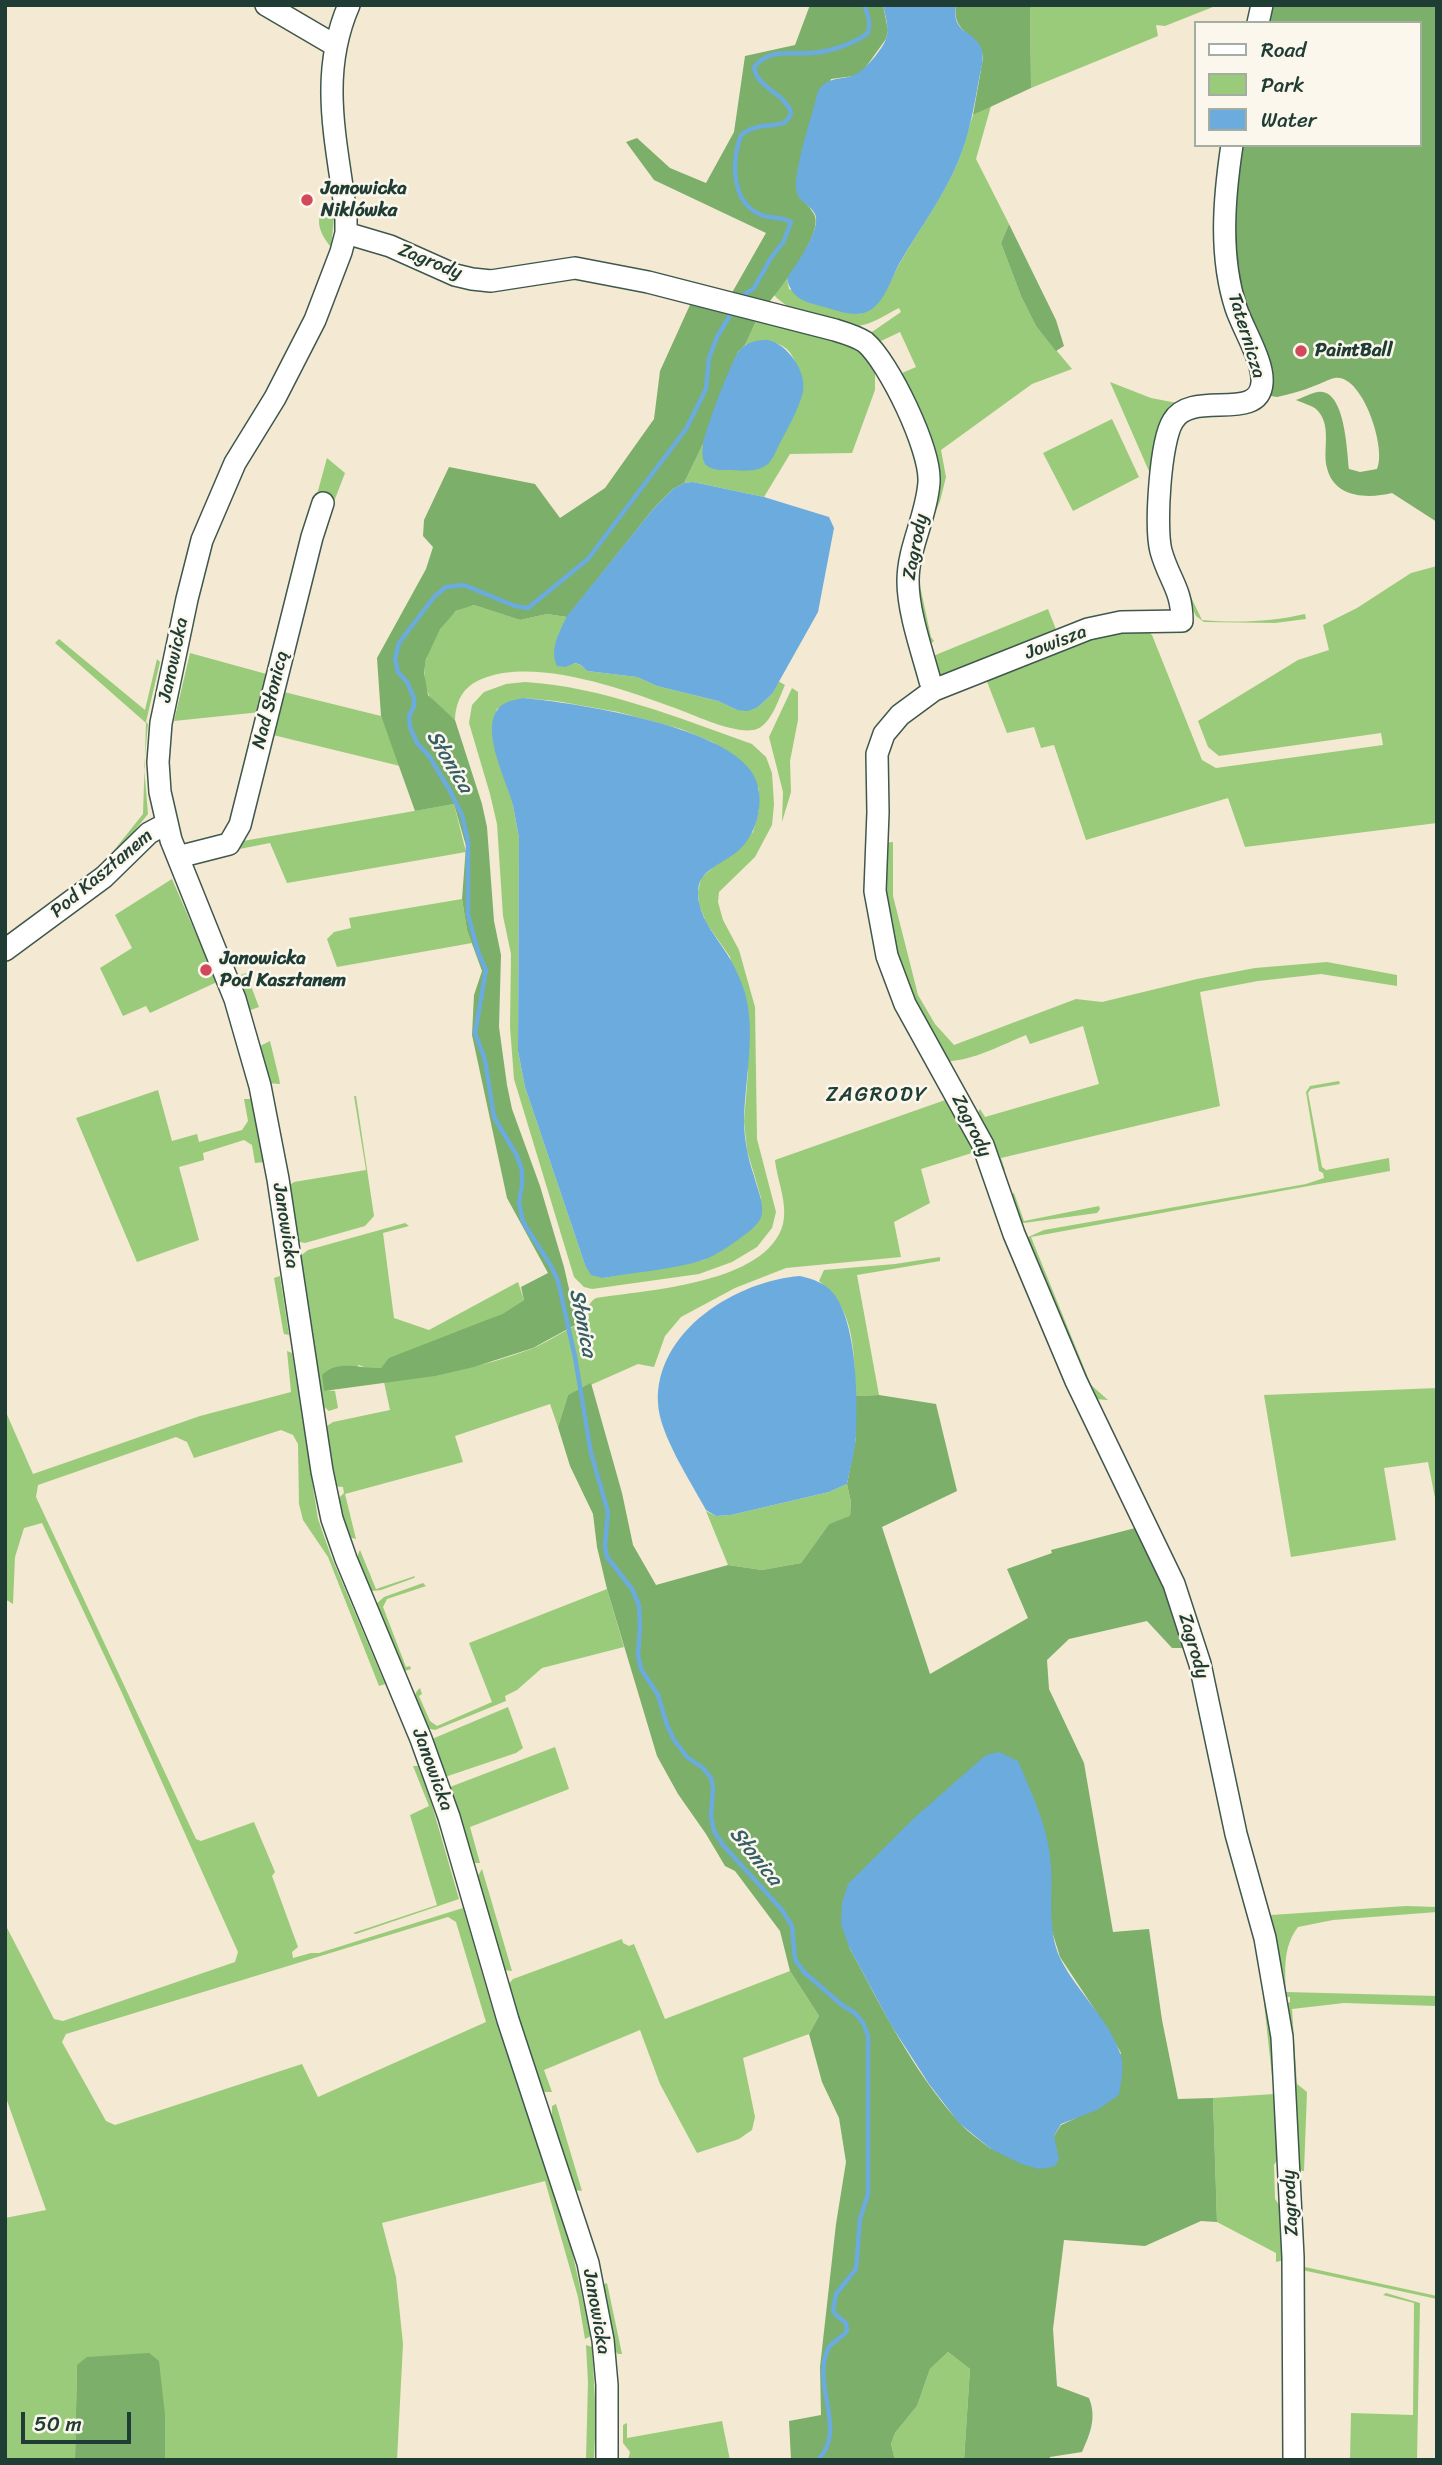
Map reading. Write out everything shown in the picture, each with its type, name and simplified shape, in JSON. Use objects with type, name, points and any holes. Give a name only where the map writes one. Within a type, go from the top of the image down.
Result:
[{"type":"street","points":[[266,5],[336,46]]},
{"type":"street","name":"Janowicka","points":[[349,5],[342,22],[331,71],[331,104],[346,233],[314,320],[275,398],[235,463],[202,540],[187,599],[158,743],[158,776],[166,824],[232,991],[260,1086],[278,1179],[322,1471],[336,1533],[421,1739],[449,1817],[508,2020],[588,2263],[603,2340],[607,2385],[607,2460]]},
{"type":"street","name":"Taternicza","points":[[1182,621],[1179,591],[1159,542],[1160,498],[1169,429],[1176,416],[1187,408],[1249,402],[1258,395],[1262,385],[1258,364],[1236,307],[1230,282],[1225,196],[1232,147]]},
{"type":"street","name":"Zagrody","points":[[346,233],[390,246],[455,275],[472,279],[491,281],[575,268],[648,282],[835,330],[862,340],[879,361],[903,400],[929,472],[927,495],[914,540],[908,584],[934,690],[891,724],[877,754],[875,891],[881,933],[905,1004],[983,1145],[1014,1234],[1076,1381],[1174,1584],[1200,1664],[1236,1834],[1265,1938],[1282,2037],[1293,2258],[1294,2460]]},
{"type":"street","name":"Nad Słonicą","points":[[178,857],[229,844],[240,825],[312,537],[323,503]]},
{"type":"street","name":"Jowisza","points":[[934,690],[1098,626],[1121,622],[1182,621]]},
{"type":"street","name":"Pod Kasztanem","points":[[5,950],[104,877],[149,833],[166,824]]},
{"type":"green space","points":[[810,5],[883,5],[888,30],[886,39],[863,71],[854,76],[831,79],[797,176],[797,191],[814,214],[816,223],[799,261],[767,305],[729,298],[766,233],[654,180],[626,142],[637,138],[670,168],[706,183],[734,132],[745,56],[795,45]]},
{"type":"green space","points":[[956,5],[1030,5],[1031,88],[973,115],[983,58],[977,43],[958,23]]},
{"type":"green space","points":[[1030,5],[1218,5],[1165,26],[1156,25],[1158,36],[1031,88]]},
{"type":"green space","points":[[1265,5],[1437,5],[1437,522],[1392,493],[1373,496],[1353,494],[1344,491],[1331,478],[1326,461],[1326,430],[1321,415],[1316,409],[1296,400],[1318,392],[1327,393],[1334,400],[1343,422],[1349,469],[1360,472],[1377,469],[1379,446],[1370,415],[1355,388],[1345,380],[1335,378],[1277,397],[1266,392],[1239,306],[1228,197],[1236,147],[1421,147],[1421,21],[1262,21]]},
{"type":"green space","points":[[991,106],[976,159],[1009,224],[1001,243],[1021,296],[1036,326],[1072,369],[1032,384],[941,450],[946,477],[940,501],[922,546],[919,581],[934,641],[930,644],[913,588],[931,495],[895,376],[916,367],[900,332],[877,343],[869,334],[901,312],[899,308],[863,325],[841,325],[803,314],[774,295],[787,278],[789,289],[859,314],[874,305],[952,175],[973,115]]},
{"type":"green space","points":[[326,209],[335,209],[331,247],[324,238],[319,222]]},
{"type":"green space","points":[[1009,224],[1056,320],[1064,346],[1056,351],[1036,326],[1021,296],[1001,243]]},
{"type":"green space","points":[[694,296],[759,315],[745,345],[738,352],[703,444],[684,483],[673,489],[654,508],[567,617],[547,614],[520,620],[474,605],[456,611],[440,629],[426,659],[424,673],[428,695],[455,720],[482,804],[487,827],[494,921],[501,955],[499,1027],[507,1085],[512,1109],[540,1186],[564,1267],[577,1324],[533,1348],[474,1367],[435,1376],[324,1391],[322,1375],[328,1370],[342,1366],[381,1368],[389,1358],[502,1314],[524,1300],[521,1287],[548,1273],[507,1198],[472,1035],[474,995],[482,971],[467,930],[462,899],[466,846],[454,804],[415,811],[381,716],[377,658],[426,569],[433,547],[423,536],[424,520],[449,467],[535,484],[560,518],[605,488],[654,419],[660,371]]},
{"type":"green space","points":[[759,315],[848,339],[875,368],[875,390],[852,453],[790,454],[764,497],[693,482],[684,483],[703,444],[703,458],[800,374],[791,354],[782,346],[763,342],[745,345]]},
{"type":"green space","points":[[1110,382],[1151,398],[1177,403],[1181,407],[1157,473],[1150,473]]},
{"type":"green space","points":[[1112,419],[1139,477],[1073,511],[1043,453]]},
{"type":"green space","points":[[327,458],[345,473],[330,512],[316,498]]},
{"type":"green space","points":[[1437,566],[1437,823],[1245,847],[1228,798],[1086,840],[1054,745],[1041,748],[1034,727],[1007,733],[986,679],[1000,675],[1007,667],[1090,633],[1144,628],[1152,635],[1202,760],[1216,768],[1383,745],[1381,733],[1219,756],[1208,747],[1198,721],[1298,660],[1329,650],[1323,625],[1357,608],[1411,573]]},
{"type":"green space","points":[[1190,595],[1202,620],[1254,621],[1305,614],[1306,619],[1275,623],[1204,622],[1196,616],[1188,598]]},
{"type":"green space","points":[[474,605],[520,620],[547,614],[567,617],[558,636],[566,667],[574,663],[587,671],[637,677],[657,686],[718,701],[737,710],[758,707],[772,694],[778,681],[785,685],[774,710],[762,726],[739,730],[607,685],[556,674],[508,672],[479,680],[467,688],[457,705],[455,720],[430,697],[424,672],[429,650],[446,620],[456,612]]},
{"type":"green space","points":[[1048,609],[1059,637],[940,677],[937,674],[933,656]]},
{"type":"green space","points":[[59,639],[145,710],[157,659],[160,662],[146,722],[148,724],[145,757],[146,723],[55,643]]},
{"type":"green space","points":[[190,653],[270,675],[261,712],[174,721]]},
{"type":"green space","points":[[525,682],[583,690],[668,714],[752,744],[766,757],[772,773],[772,825],[755,857],[719,892],[718,902],[723,920],[739,950],[755,1007],[757,1139],[776,1212],[772,1228],[757,1247],[732,1262],[699,1274],[592,1289],[584,1287],[574,1277],[514,1079],[510,1027],[511,954],[503,916],[497,824],[469,723],[472,705],[484,692],[506,684]],"holes":[[[523,698],[618,712],[681,729],[712,742],[735,757],[759,789],[759,810],[753,832],[701,878],[698,892],[699,905],[707,924],[730,957],[748,1072],[744,1121],[747,1150],[761,1198],[704,1260],[603,1278],[585,1265],[525,1087],[518,1051],[519,838],[513,805],[498,758],[494,722],[497,709]]]},
{"type":"green space","points":[[792,688],[798,692],[798,720],[790,761],[791,792],[782,822],[783,792],[769,737]]},
{"type":"green space","points":[[280,691],[381,716],[400,766],[269,734]]},
{"type":"green space","points":[[144,771],[148,814],[131,835],[135,839],[111,863],[14,932],[103,864],[143,814]]},
{"type":"green space","points":[[454,804],[466,852],[287,883],[270,843],[194,858],[240,846],[243,841]]},
{"type":"green space","points":[[893,842],[893,896],[918,995],[935,1024],[954,1045],[1076,999],[1102,1002],[1255,968],[1327,962],[1397,975],[1397,986],[1321,974],[1258,981],[1200,992],[1220,1106],[1001,1158],[1005,1170],[1000,1171],[977,1114],[980,1109],[985,1117],[1099,1084],[1083,1026],[1030,1044],[1026,1035],[975,1056],[944,1061],[923,1027],[886,932],[882,843]]},
{"type":"green space","points":[[172,879],[209,964],[205,966],[209,975],[213,974],[217,982],[150,1013],[146,1006],[123,1016],[100,968],[132,948],[115,915]]},
{"type":"green space","points":[[462,899],[472,943],[337,967],[327,939],[334,932],[351,928],[349,918]]},
{"type":"green space","points":[[246,973],[259,1007],[248,1011],[236,977]]},
{"type":"green space","points":[[270,1041],[280,1084],[268,1083],[258,1047]]},
{"type":"green space","points":[[1339,1081],[1340,1084],[1311,1089],[1308,1093],[1322,1167],[1326,1170],[1389,1158],[1390,1171],[1031,1237],[1091,1385],[1108,1400],[1094,1399],[1026,1238],[1044,1230],[1306,1184],[1324,1178],[1319,1171],[1306,1092],[1310,1086]]},
{"type":"green space","points":[[158,1090],[172,1141],[197,1134],[199,1142],[242,1130],[248,1121],[244,1099],[251,1099],[264,1162],[255,1163],[252,1145],[244,1140],[203,1153],[204,1160],[179,1167],[199,1240],[137,1262],[76,1118]]},
{"type":"green space","points":[[354,1096],[374,1216],[365,1226],[305,1243],[295,1241],[286,1188],[294,1182],[366,1170]]},
{"type":"green space","points":[[948,1099],[975,1152],[921,1169],[930,1203],[894,1222],[901,1257],[786,1268],[735,1288],[681,1317],[665,1336],[654,1367],[638,1364],[568,1395],[558,1427],[550,1404],[455,1436],[463,1462],[345,1494],[356,1539],[345,1536],[336,1501],[344,1493],[343,1487],[333,1486],[327,1426],[333,1422],[390,1410],[384,1382],[459,1370],[495,1361],[538,1346],[589,1319],[590,1304],[596,1298],[673,1287],[730,1272],[754,1260],[772,1244],[783,1224],[783,1200],[775,1160]]},
{"type":"green space","points":[[1014,1193],[1024,1221],[1099,1206],[1100,1209],[1097,1213],[1024,1223],[1019,1222],[1008,1196]]},
{"type":"green space","points":[[405,1223],[409,1226],[383,1233],[394,1318],[429,1330],[518,1282],[524,1300],[502,1314],[381,1368],[369,1369],[359,1365],[324,1390],[335,1391],[338,1408],[329,1411],[323,1406],[320,1381],[317,1379],[299,1257],[308,1250]]},
{"type":"green space","points":[[940,1257],[940,1261],[857,1275],[879,1395],[856,1396],[851,1333],[840,1305],[819,1281],[824,1270]]},
{"type":"green space","points":[[280,1276],[289,1335],[284,1334],[274,1278]]},
{"type":"green space","points":[[287,1351],[292,1353],[318,1519],[385,1684],[379,1686],[328,1557],[303,1520],[299,1504],[298,1444],[293,1435],[281,1430],[194,1458],[187,1442],[176,1437],[38,1485],[36,1497],[196,1839],[201,1841],[254,1822],[275,1872],[272,1876],[298,1947],[292,1952],[293,1958],[319,1953],[463,1908],[495,2018],[571,2247],[591,2336],[585,2339],[578,2297],[545,2181],[382,2223],[396,2277],[403,2344],[397,2460],[165,2460],[165,2415],[77,2365],[75,2460],[5,2460],[5,2218],[46,2210],[5,2095],[5,1924],[54,2019],[63,2021],[235,1962],[238,1952],[122,1693],[42,1523],[24,1528],[15,1557],[13,1604],[5,1599],[5,1410],[33,1474],[200,1416],[291,1392]],"holes":[[[448,1917],[456,1922],[486,2022],[318,2097],[302,2064],[115,2125],[106,2121],[62,2042],[66,2034]]]},
{"type":"green space","points":[[591,1383],[622,1493],[633,1545],[656,1585],[728,1565],[762,1570],[801,1563],[829,1524],[850,1516],[851,1502],[847,1484],[856,1438],[856,1396],[879,1395],[936,1404],[957,1491],[882,1527],[930,1674],[1028,1618],[1007,1569],[1052,1553],[1051,1550],[1139,1527],[1168,1587],[1188,1648],[1172,1648],[1147,1621],[1069,1639],[1047,1660],[1049,1689],[1084,1763],[1113,1932],[1149,1929],[1162,2020],[1178,2099],[1213,2098],[1217,2222],[1201,2221],[1145,2246],[1064,2240],[1053,2329],[1057,2386],[1089,2398],[1092,2419],[1082,2452],[1050,2457],[1049,2460],[964,2460],[970,2369],[948,2352],[930,2369],[917,2406],[895,2433],[891,2444],[895,2460],[791,2460],[789,2421],[821,2415],[820,2367],[836,2224],[846,2162],[839,2118],[822,2082],[809,2034],[819,2016],[790,1971],[780,1931],[735,1871],[725,1866],[678,1794],[657,1756],[607,1589],[597,1547],[593,1514],[570,1466],[558,1427],[568,1395]],"holes":[[[1051,1866],[1049,1901],[1052,1931],[1060,1957],[1121,2053],[1076,2118],[1061,2125],[1054,2136],[1055,2147],[991,2149],[962,2125],[926,2081],[898,2037],[849,1947]]]},
{"type":"green space","points":[[1437,1388],[1437,1508],[1428,1462],[1384,1468],[1396,1540],[1291,1557],[1264,1395]]},
{"type":"green space","points":[[847,1484],[851,1502],[850,1517],[829,1524],[801,1563],[762,1570],[728,1565],[706,1511],[716,1516],[731,1515],[829,1492]]},
{"type":"green space","points":[[360,1550],[376,1589],[415,1576],[372,1591],[360,1572]]},
{"type":"green space","points":[[423,1583],[426,1586],[387,1599],[383,1607],[406,1667],[410,1666],[411,1669],[401,1672],[375,1605],[384,1597]]},
{"type":"green space","points":[[607,1589],[624,1647],[542,1668],[517,1690],[505,1696],[506,1701],[435,1730],[426,1728],[415,1702],[416,1692],[420,1688],[422,1694],[419,1696],[430,1721],[437,1726],[492,1702],[469,1643]]},
{"type":"green space","points":[[508,1707],[523,1748],[516,1753],[445,1777],[432,1739]]},
{"type":"green space","points":[[555,1747],[569,1789],[470,1827],[480,1863],[474,1863],[448,1790],[450,1787]]},
{"type":"green space","points":[[413,1766],[418,1766],[432,1805],[459,1899],[353,1933],[437,1905],[410,1815],[429,1806]]},
{"type":"green space","points":[[482,1869],[512,1971],[504,1970],[476,1879]]},
{"type":"green space","points":[[1406,1906],[1437,1907],[1437,1912],[1333,1920],[1298,1927],[1290,1942],[1286,1958],[1286,1992],[1437,1996],[1437,2006],[1344,2003],[1292,2009],[1297,2084],[1307,2092],[1304,2171],[1294,2170],[1286,2004],[1290,2002],[1290,1997],[1283,1997],[1264,1909],[1268,1907],[1271,1915]]},
{"type":"green space","points":[[622,1939],[623,1943],[629,1946],[634,1944],[665,2019],[790,1971],[819,2016],[809,2034],[743,2058],[755,2117],[752,2130],[739,2139],[697,2153],[660,2084],[640,2030],[544,2070],[552,2092],[545,2092],[540,2088],[507,1986],[513,1979]]},
{"type":"green space","points":[[1268,1993],[1283,2150],[1274,2165],[1275,2199],[1287,2216],[1284,2260],[1276,2262],[1276,2253],[1217,2222],[1213,2098],[1274,2094],[1263,1994]]},
{"type":"green space","points":[[556,2104],[582,2191],[574,2190],[552,2122],[552,2106]]},
{"type":"green space","points":[[1305,2256],[1305,2267],[1437,2296],[1437,2299],[1302,2270],[1299,2262]]},
{"type":"green space","points":[[607,2283],[622,2354],[612,2348],[602,2285]]},
{"type":"green space","points":[[1386,2293],[1420,2303],[1417,2460],[1350,2460],[1351,2413],[1413,2415],[1414,2303],[1383,2295]]},
{"type":"green space","points":[[586,2345],[592,2347],[596,2416],[594,2460],[586,2460]]},
{"type":"green space","points":[[948,2352],[970,2369],[964,2460],[895,2460],[891,2444],[895,2433],[917,2406],[930,2369]]},
{"type":"green space","points":[[149,2353],[159,2361],[165,2415],[165,2460],[75,2460],[77,2365],[87,2357]]},
{"type":"green space","points":[[722,2421],[730,2460],[628,2460],[630,2452],[623,2443],[623,2425],[627,2423],[627,2438]]},
{"type":"water","points":[[883,5],[956,5],[957,22],[978,42],[983,60],[968,132],[952,175],[902,259],[882,299],[867,312],[852,314],[809,303],[798,297],[789,286],[787,278],[807,247],[816,221],[813,211],[797,193],[796,178],[818,91],[829,81],[856,74],[876,55],[887,35]]},
{"type":"water","points":[[768,340],[788,353],[799,367],[802,376],[803,392],[793,417],[772,459],[764,467],[746,471],[709,467],[705,463],[703,447],[713,412],[731,367],[745,345]]},
{"type":"water","points":[[693,482],[764,497],[829,517],[834,528],[818,612],[772,694],[758,707],[748,711],[657,686],[637,677],[587,671],[575,663],[566,667],[557,666],[555,660],[556,640],[567,616],[654,508],[673,489]]},
{"type":"water","points":[[523,698],[610,711],[679,729],[734,755],[751,771],[756,780],[760,801],[752,832],[740,849],[705,874],[699,883],[698,894],[704,917],[735,968],[748,1008],[750,1040],[744,1126],[748,1155],[761,1198],[762,1216],[749,1231],[724,1250],[703,1260],[666,1269],[603,1278],[591,1275],[585,1265],[525,1087],[518,1051],[519,838],[513,805],[496,756],[492,730],[493,718],[500,706]]},
{"type":"water","points":[[800,1276],[818,1282],[833,1293],[847,1322],[854,1361],[857,1420],[855,1448],[847,1484],[829,1492],[731,1515],[716,1516],[706,1510],[664,1429],[658,1403],[661,1377],[670,1353],[685,1332],[704,1314],[726,1299],[750,1288]]},
{"type":"water","points":[[999,1752],[1018,1761],[1044,1827],[1050,1854],[1053,1936],[1060,1958],[1108,2028],[1115,2040],[1122,2064],[1119,2095],[1097,2110],[1061,2124],[1054,2136],[1059,2159],[1055,2166],[1039,2169],[1021,2164],[991,2149],[959,2123],[929,2084],[891,2025],[849,1947],[841,1924],[842,1903],[848,1884],[914,1818],[986,1755]]},
{"type":"waterway","name":"Słonica","points":[[741,297],[754,288],[784,241],[791,222],[759,214],[750,208],[738,189],[735,167],[741,135],[757,127],[784,122],[791,112],[782,99],[760,81],[754,67],[773,55],[826,51],[862,37],[868,33],[869,25],[864,5]]},
{"type":"waterway","name":"Słonica","points":[[732,312],[717,337],[709,358],[706,389],[686,429],[588,559],[528,608],[515,606],[464,585],[446,587],[434,597],[399,643],[395,659],[398,672],[407,682],[414,698],[414,706],[409,716],[410,727],[417,743],[429,756],[462,815],[468,841],[468,914],[478,952],[486,970],[475,1033],[485,1060],[494,1117],[517,1156],[522,1171],[519,1203],[523,1222],[558,1281],[575,1357],[591,1453],[608,1512],[605,1546],[607,1557],[632,1589],[639,1605],[638,1655],[641,1669],[658,1695],[674,1740],[687,1757],[703,1768],[711,1778],[711,1816],[714,1831],[723,1845],[782,1910],[792,1926],[795,1959],[804,1972],[855,2013],[868,2036],[868,2194],[860,2219],[856,2269],[836,2294],[833,2310],[846,2323],[847,2331],[830,2346],[824,2363],[823,2378],[830,2435],[818,2460]]},
{"type":"place","name":"Janowicka Niklówka","points":[[307,200]]},
{"type":"place","name":"PaintBall","points":[[1301,351]]},
{"type":"place","name":"Janowicka Pod Kasztanem","points":[[206,970]]},
{"type":"district","name":"ZAGRODY","points":[[877,1096]]}]
